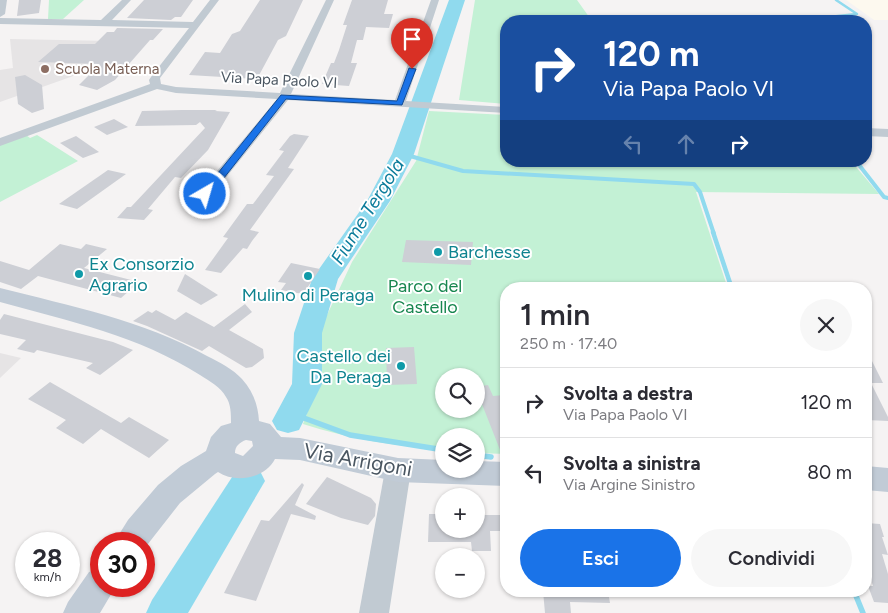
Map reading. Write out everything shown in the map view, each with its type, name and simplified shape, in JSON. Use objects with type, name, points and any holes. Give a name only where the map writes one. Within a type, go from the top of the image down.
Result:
[{"type":"main road","points":[[0,295],[114,326],[161,342],[185,354],[233,386],[241,400],[245,413],[246,429]]},
{"type":"main road","points":[[246,429],[255,430],[265,435],[268,439],[269,448],[259,461],[244,466],[230,465],[220,456],[221,445],[230,434],[246,429]]},
{"type":"main road","name":"Via Arrigoni","points":[[269,448],[300,449],[398,470],[500,474]]},
{"type":"main road","points":[[138,532],[160,501],[172,489],[190,474],[220,456]]},
{"type":"main road","points":[[872,479],[888,480]]},
{"type":"main road","points":[[80,613],[91,597]]},
{"type":"street","points":[[0,14],[3,0]]},
{"type":"street","points":[[104,23],[127,0]]},
{"type":"street","points":[[0,142],[156,86],[154,80],[156,77],[215,0]]},
{"type":"street","points":[[202,204],[205,194],[284,96],[330,0]]},
{"type":"street","points":[[405,104],[435,0]]},
{"type":"street","points":[[0,21],[196,25]]},
{"type":"street","name":"Via Papa Paolo VI","points":[[156,86],[167,89],[500,110]]},
{"type":"street","points":[[872,132],[888,133]]},
{"type":"street","points":[[374,613],[398,470]]},
{"type":"shaded area","points":[[846,0],[888,0],[888,20],[874,20],[872,15],[867,15]]},
{"type":"shaded area","name":"Scuola Materna","points":[[10,39],[111,41],[79,74],[0,102],[0,70],[13,68]]},
{"type":"shaded area","points":[[0,353],[21,358],[0,378]]},
{"type":"green space","points":[[49,0],[84,0],[63,19],[48,19]]},
{"type":"green space","points":[[475,0],[577,0],[588,15],[500,15],[500,103],[459,100]]},
{"type":"green space","name":"Parco del Castello","points":[[429,111],[500,115],[500,167],[856,167],[879,194],[696,192],[726,282],[500,282],[500,454],[485,453],[485,428],[435,428],[435,449],[373,441],[303,424],[318,384],[318,334],[352,262],[416,161]]},
{"type":"green space","points":[[26,135],[30,138],[37,135],[78,161],[0,202],[0,145]]},
{"type":"building","points":[[19,0],[41,0],[39,13],[17,16]]},
{"type":"building","points":[[144,0],[193,0],[181,17],[175,17],[171,20],[127,18]]},
{"type":"building","points":[[260,0],[303,0],[286,36],[278,40],[257,79],[189,75],[205,52],[220,53],[232,34],[240,31]]},
{"type":"building","points":[[352,0],[388,0],[384,14],[393,14],[389,28],[366,27],[363,40],[357,40],[351,63],[357,63],[349,86],[322,84],[339,50],[347,25],[343,25]]},
{"type":"building","points":[[117,28],[163,29],[153,40],[150,40],[115,80],[97,90],[79,85],[100,64],[38,62],[59,44],[95,44],[107,32],[114,32]]},
{"type":"building","points":[[25,75],[42,85],[44,109],[32,113],[18,104],[15,77]]},
{"type":"building","points":[[142,111],[230,112],[208,150],[181,178],[175,177],[148,209],[153,210],[144,220],[117,218],[127,207],[131,207],[205,128],[200,122],[196,125],[135,126]]},
{"type":"building","points":[[114,119],[128,127],[107,135],[94,127]]},
{"type":"building","points":[[294,134],[309,136],[288,168],[294,169],[250,230],[259,232],[247,249],[243,248],[221,273],[205,270],[228,238],[223,237],[247,204],[253,204],[274,176],[266,175],[284,151],[279,150],[290,136]]},
{"type":"building","points":[[76,136],[99,152],[83,158],[60,143]]},
{"type":"building","points":[[108,170],[126,174],[77,209],[59,204]]},
{"type":"building","name":"Barchesse","points":[[406,240],[473,242],[471,265],[402,262]]},
{"type":"building","points":[[60,244],[81,249],[86,244],[107,249],[84,268],[139,282],[121,298],[38,276],[21,289],[0,282],[0,261],[29,270]]},
{"type":"building","points":[[291,263],[320,269],[303,294],[281,290],[286,283],[278,282]]},
{"type":"building","points":[[185,274],[218,295],[201,305],[177,291]]},
{"type":"building","points":[[245,304],[252,312],[229,330],[263,349],[264,358],[252,367],[246,368],[209,346],[202,351],[133,321],[148,311],[152,313],[156,310],[175,320],[186,312],[214,327]]},
{"type":"building","points":[[4,314],[113,342],[133,350],[100,375],[86,368],[93,363],[37,350],[34,353],[17,349],[26,340],[0,334],[0,320]]},
{"type":"building","name":"Castello dei Da Peraga","points":[[414,347],[417,384],[387,385],[386,348]]},
{"type":"building","points":[[872,361],[883,383],[872,383]]},
{"type":"building","points":[[50,382],[121,423],[129,417],[169,440],[149,458],[101,429],[83,444],[56,428],[66,420],[28,399]]},
{"type":"building","points":[[488,385],[493,396],[500,395],[500,450],[485,412],[485,386]]},
{"type":"building","points":[[872,385],[888,417],[888,421],[872,420]]},
{"type":"building","points":[[327,477],[371,498],[376,504],[375,516],[368,525],[341,518],[306,504]]},
{"type":"building","points":[[302,483],[304,485],[295,505],[316,516],[315,520],[291,514],[256,601],[224,593],[261,520],[269,521]]},
{"type":"building","points":[[429,514],[435,514],[435,538],[485,538],[485,515],[500,515],[500,531],[490,531],[491,551],[485,551],[485,548],[472,548],[471,542],[428,542]]},
{"type":"building","points":[[872,523],[880,524],[888,555],[882,554],[888,574],[888,603],[874,602],[872,597]]},
{"type":"building","points":[[544,597],[609,597],[610,603],[570,602],[571,613],[545,613]]},
{"type":"waterway","name":"Fiume Tergola","points":[[288,421],[307,384],[308,333],[325,279],[378,201],[403,154],[457,0]]},
{"type":"waterway","points":[[836,0],[857,14],[848,15]]},
{"type":"waterway","points":[[403,154],[463,171],[694,184],[700,192],[714,234]]},
{"type":"waterway","points":[[861,167],[884,197],[888,198]]},
{"type":"waterway","points":[[713,232],[730,282]]},
{"type":"waterway","points":[[293,414],[350,435],[435,449]]},
{"type":"waterway","points":[[485,456],[491,457]]},
{"type":"waterway","name":"Fiume Tergola","points":[[166,613],[248,481]]},
{"type":"waterway","points":[[856,597],[863,613]]},
{"type":"place","name":"Scuola Materna","points":[[45,69]]},
{"type":"place","name":"Barchesse","points":[[438,252]]},
{"type":"place","name":"Ex Consorzio Agrario","points":[[79,274]]},
{"type":"place","name":"Mulino di Peraga","points":[[308,276]]},
{"type":"place","name":"Castello dei Da Peraga","points":[[401,366]]},
{"type":"route","points":[[205,194],[284,96],[400,104],[412,69]]}]
